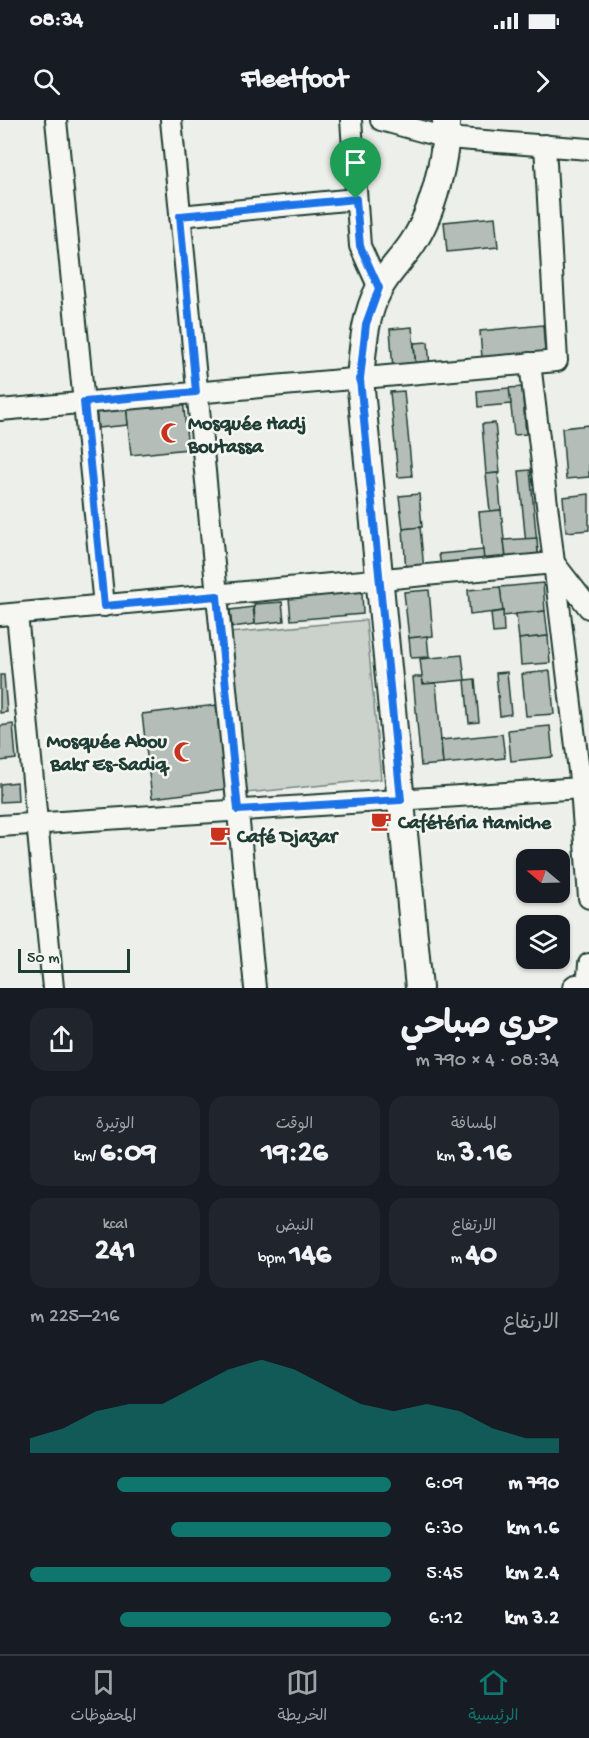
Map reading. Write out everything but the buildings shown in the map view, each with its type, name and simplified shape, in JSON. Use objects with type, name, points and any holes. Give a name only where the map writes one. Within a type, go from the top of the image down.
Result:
[{"type":"main road","points":[[419,988],[360,379],[366,324],[379,288],[414,242],[435,190],[446,129]]},
{"type":"street","points":[[56,120],[104,606]]},
{"type":"street","points":[[171,120],[255,988]]},
{"type":"street","points":[[351,120],[360,246],[379,288]]},
{"type":"street","points":[[381,120],[544,146],[589,149]]},
{"type":"street","points":[[0,410],[557,361],[544,146]]},
{"type":"street","points":[[180,216],[356,199]]},
{"type":"street","points":[[530,363],[582,788],[589,898]]},
{"type":"street","points":[[53,988],[37,823],[8,615],[554,563]]},
{"type":"street","points":[[554,563],[589,608]]},
{"type":"street","points":[[0,826],[582,788]]},
{"type":"shaded area","points":[[366,620],[381,779],[246,793],[230,633]]},
{"type":"place","name":"Mosquée Hadj Boutassa","points":[[171,433]]},
{"type":"place","name":"Mosquée Abou Bakr Es-Sadiq","points":[[184,752]]},
{"type":"place","name":"Cafétéria Hamiche","points":[[381,821]]},
{"type":"place","name":"Café Djazar","points":[[220,835]]},
{"type":"route","points":[[356,199],[360,246],[379,288],[366,324],[360,379],[401,800],[238,810],[217,596],[104,606],[84,402],[196,392],[180,216],[356,199]]}]
